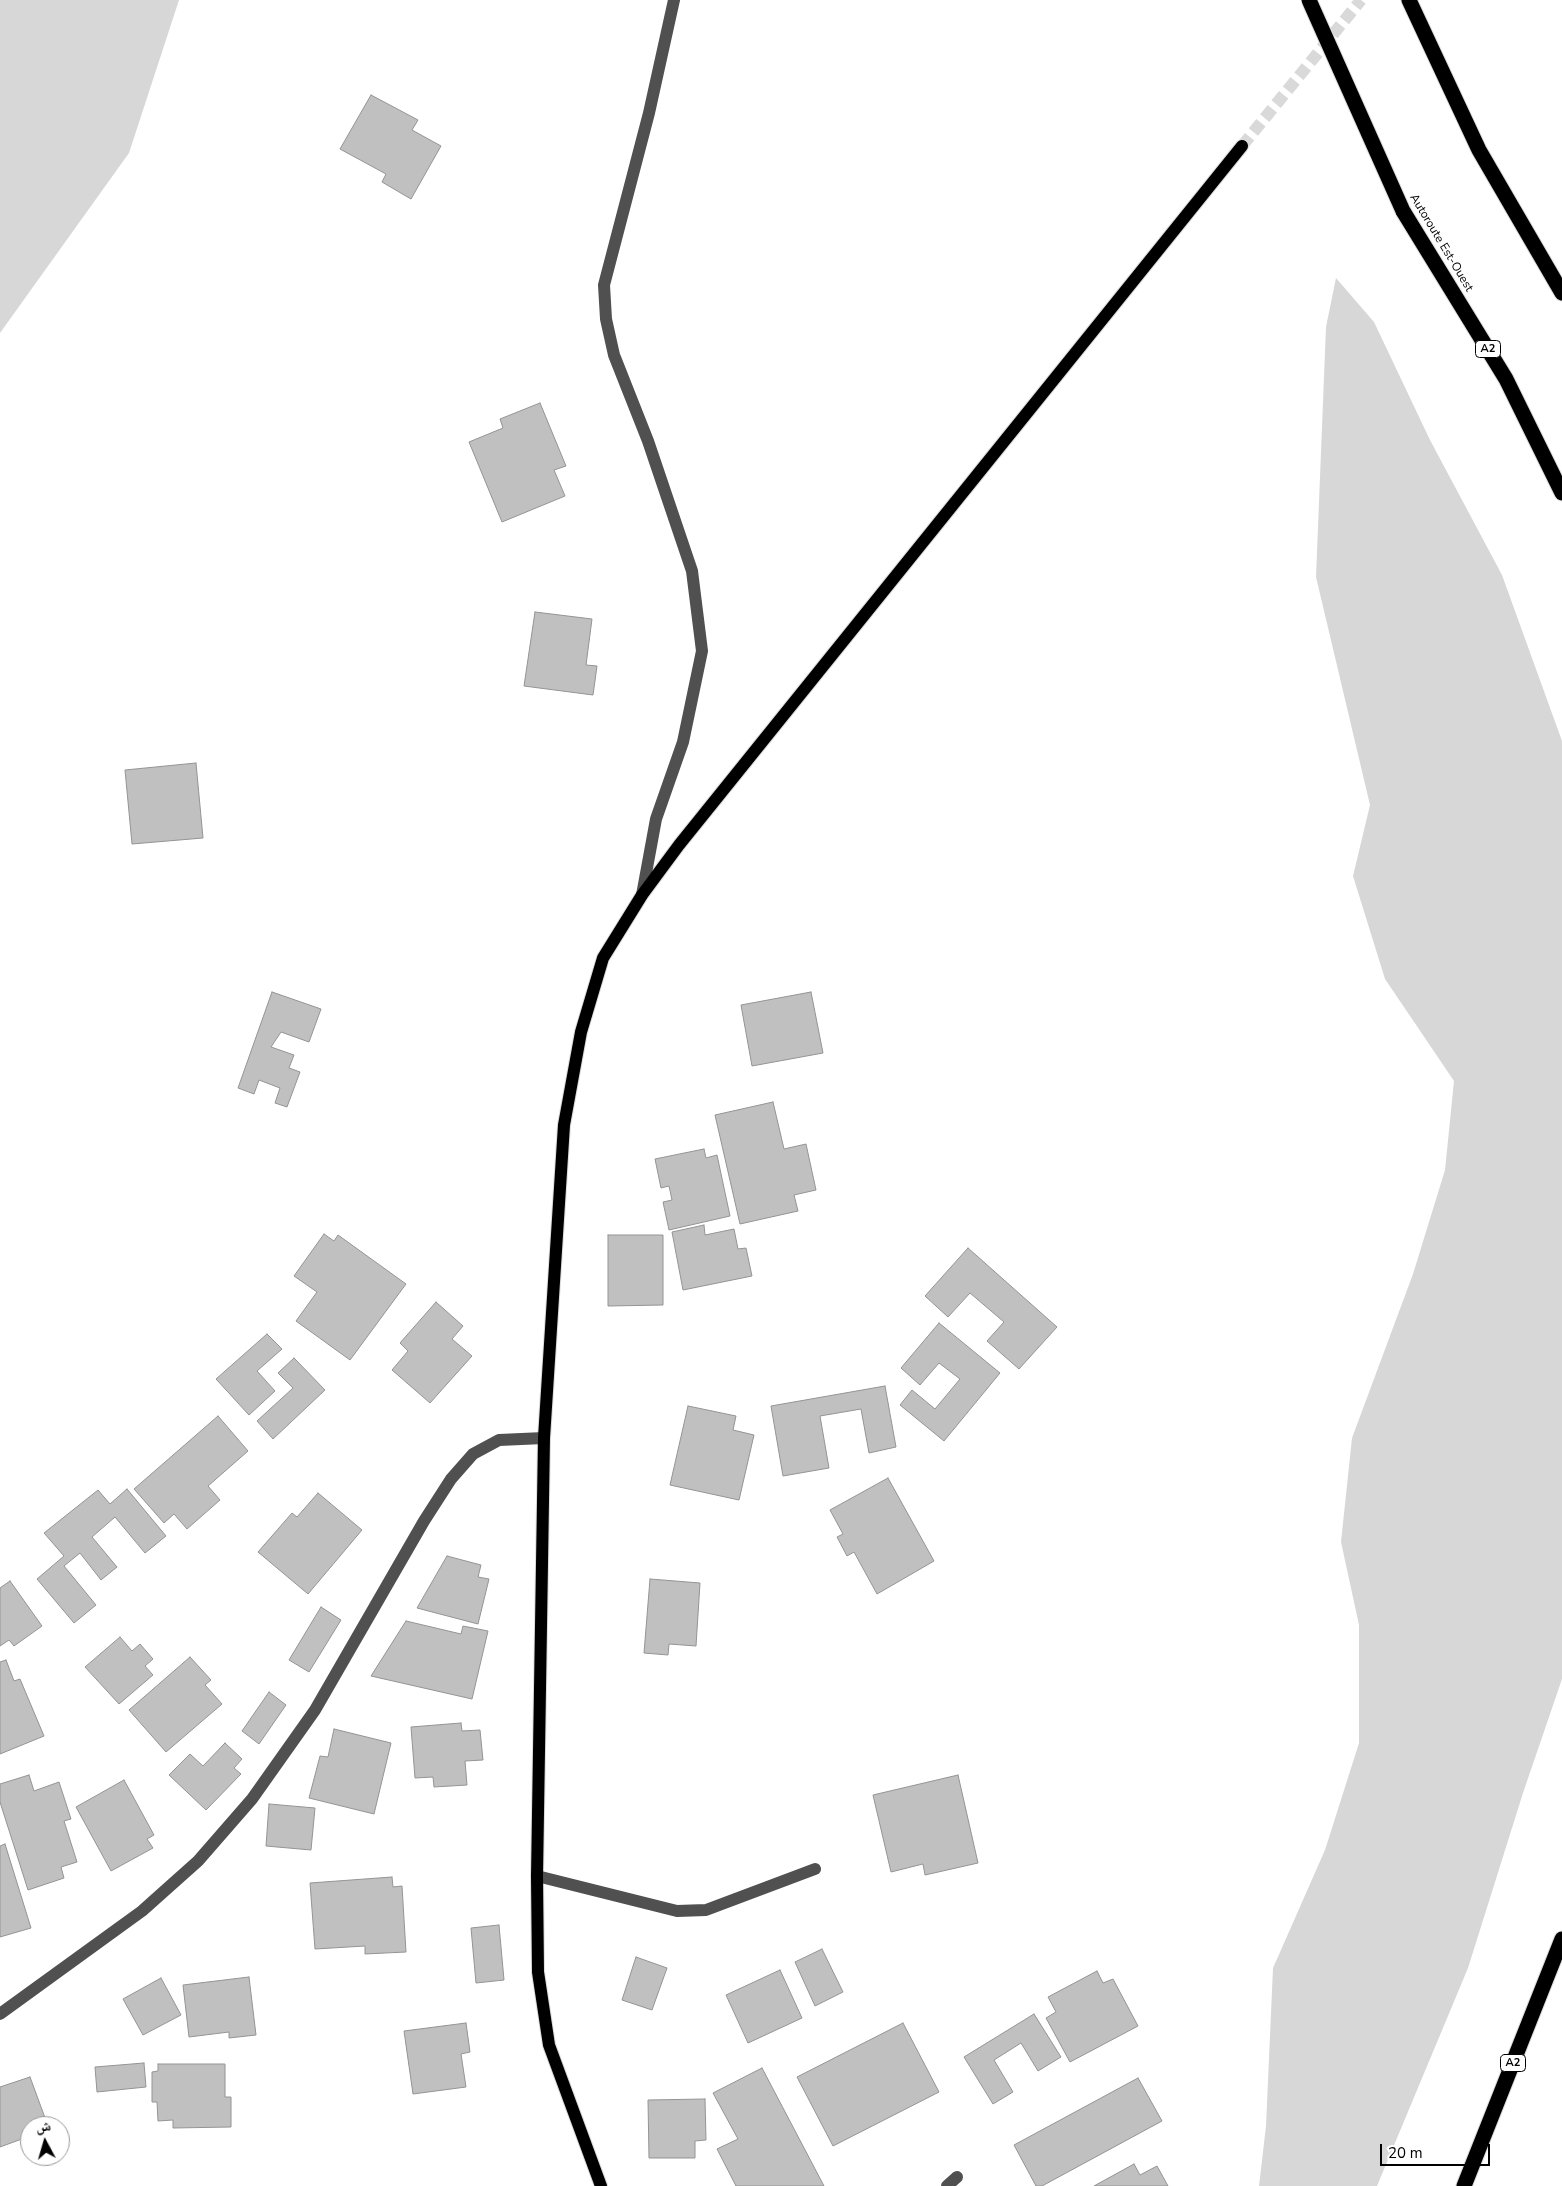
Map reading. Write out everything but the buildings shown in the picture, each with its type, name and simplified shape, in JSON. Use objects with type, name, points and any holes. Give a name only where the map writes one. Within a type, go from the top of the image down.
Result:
[{"type":"highway","name":"Autoroute Est-Ouest","points":[[1309,0],[1403,211],[1506,379],[1562,493]]},
{"type":"highway","points":[[1409,0],[1479,150],[1562,293]]},
{"type":"highway","name":"A2","points":[[1464,2186],[1562,1939]]},
{"type":"main road","points":[[601,2186],[549,2045],[538,1972],[537,1876],[544,1438],[564,1125],[581,1032],[604,958],[642,895],[679,845],[1242,146]]},
{"type":"street","points":[[642,895],[656,818],[683,742],[702,651],[692,571],[648,441],[614,355],[606,319],[604,285],[649,113],[674,0]]},
{"type":"street","points":[[0,2014],[142,1911],[198,1862],[252,1799],[315,1710],[424,1521],[451,1479],[473,1454],[499,1440],[544,1438]]},
{"type":"street","points":[[537,1876],[677,1911],[706,1910],[815,1869]]},
{"type":"shaded area","points":[[0,0],[179,0],[129,153],[0,333]]},
{"type":"shaded area","points":[[1336,278],[1374,322],[1430,440],[1502,575],[1562,741],[1562,1679],[1523,1793],[1468,1968],[1377,2186],[1259,2186],[1266,2126],[1273,1968],[1325,1850],[1359,1743],[1359,1625],[1341,1542],[1352,1438],[1413,1274],[1445,1170],[1454,1081],[1385,979],[1353,876],[1370,805],[1316,577],[1326,327]]},
{"type":"tunnel","points":[[1242,146],[1361,0]]}]
